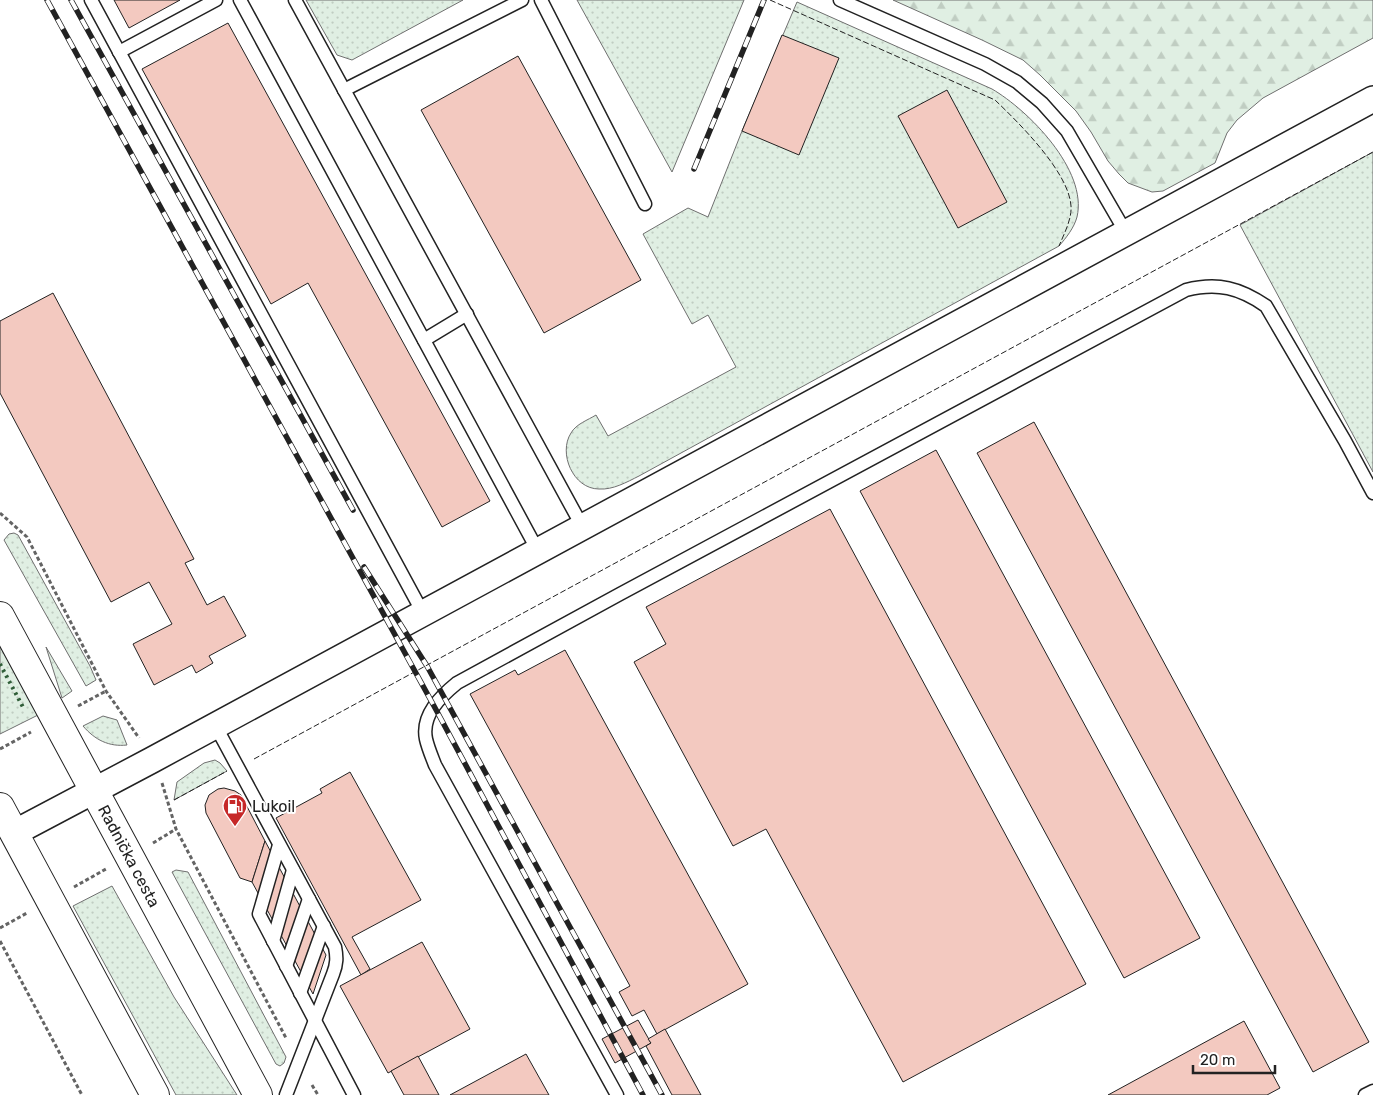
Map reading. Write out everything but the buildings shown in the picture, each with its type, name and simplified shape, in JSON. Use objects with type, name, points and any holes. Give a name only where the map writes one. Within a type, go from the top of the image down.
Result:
[{"type":"main road","name":"Radnička cesta","points":[[0,616],[258,1095]]},
{"type":"main road","points":[[0,807],[155,1095]]},
{"type":"street","points":[[14,833],[424,613],[1373,98]]},
{"type":"lane","points":[[91,0],[424,613]]},
{"type":"lane","points":[[119,52],[216,0]]},
{"type":"lane","points":[[240,0],[538,551]]},
{"type":"lane","points":[[295,0],[582,526]]},
{"type":"lane","points":[[344,90],[522,0]]},
{"type":"lane","points":[[540,0],[645,204]]},
{"type":"lane","points":[[840,0],[985,64],[1017,82],[1042,102],[1067,131],[1125,231]]},
{"type":"lane","points":[[616,1095],[435,765],[426,737],[427,720],[443,694],[458,683],[620,594],[1186,290],[1201,286],[1217,285],[1236,290],[1266,306],[1373,493]]},
{"type":"lane","points":[[424,340],[467,314]]},
{"type":"lane","points":[[215,725],[335,947],[336,964],[286,1095]]},
{"type":"lane","points":[[279,845],[259,914],[354,1095]]},
{"type":"lane","points":[[273,941],[293,870]]},
{"type":"lane","points":[[286,966],[309,899]]},
{"type":"lane","points":[[300,993],[324,926]]},
{"type":"lane","points":[[1365,1095],[1373,1091]]},
{"type":"path","points":[[0,512],[27,537],[106,691],[143,744]]},
{"type":"path","points":[[77,707],[106,691]]},
{"type":"path","points":[[0,749],[32,732]]},
{"type":"path","points":[[161,779],[176,829],[286,1039]]},
{"type":"path","points":[[153,843],[176,829]]},
{"type":"path","points":[[66,891],[107,868]]},
{"type":"path","points":[[0,928],[23,915]]},
{"type":"path","points":[[0,942],[82,1095]]},
{"type":"green space","points":[[306,0],[463,0],[352,60],[337,55]]},
{"type":"green space","points":[[577,0],[744,0],[672,172]]},
{"type":"green space","points":[[893,0],[1373,0],[1373,38],[1263,98],[1237,120],[1227,133],[1215,163],[1163,191],[1152,192],[1128,183],[1119,174],[1108,161],[1076,111],[1023,60]]},
{"type":"green space","points":[[797,2],[992,89],[1022,111],[1038,126],[1064,161],[1073,180],[1078,199],[1076,221],[1070,233],[1059,246],[639,476],[609,488],[599,489],[590,487],[575,477],[567,460],[567,441],[571,433],[582,422],[596,415],[608,436],[736,367],[708,315],[692,324],[643,234],[688,208],[708,217]]},
{"type":"green space","points":[[1373,152],[1373,472],[1240,225]]},
{"type":"green space","points":[[14,533],[18,535],[90,666],[96,680],[86,686],[4,540],[9,534]]},
{"type":"green space","points":[[0,646],[38,715],[0,734]]},
{"type":"green space","points":[[46,647],[72,691],[62,698]]},
{"type":"green space","points":[[103,716],[117,720],[127,745],[114,745],[103,742],[83,726]]},
{"type":"green space","points":[[215,760],[227,771],[174,800],[177,782],[204,763]]},
{"type":"green space","points":[[176,870],[188,872],[286,1057],[284,1063],[280,1066],[276,1064],[172,872]]},
{"type":"green space","points":[[112,886],[174,997],[237,1095],[176,1095],[73,906]]},
{"type":"railway","points":[[47,0],[434,706],[643,1095]]},
{"type":"railway","points":[[71,0],[353,510]]},
{"type":"railway","points":[[694,169],[764,0]]},
{"type":"railway","points":[[364,567],[427,666],[662,1095]]},
{"type":"hedge","points":[[0,664],[24,709]]},
{"type":"fence","points":[[770,0],[995,100],[1029,134],[1062,178],[1071,206],[1070,216],[1059,246]]},
{"type":"fence","points":[[254,759],[1373,152]]},
{"type":"fence","points":[[174,800],[227,771]]},
{"type":"place","name":"Lukoil","points":[[235,827]]}]
